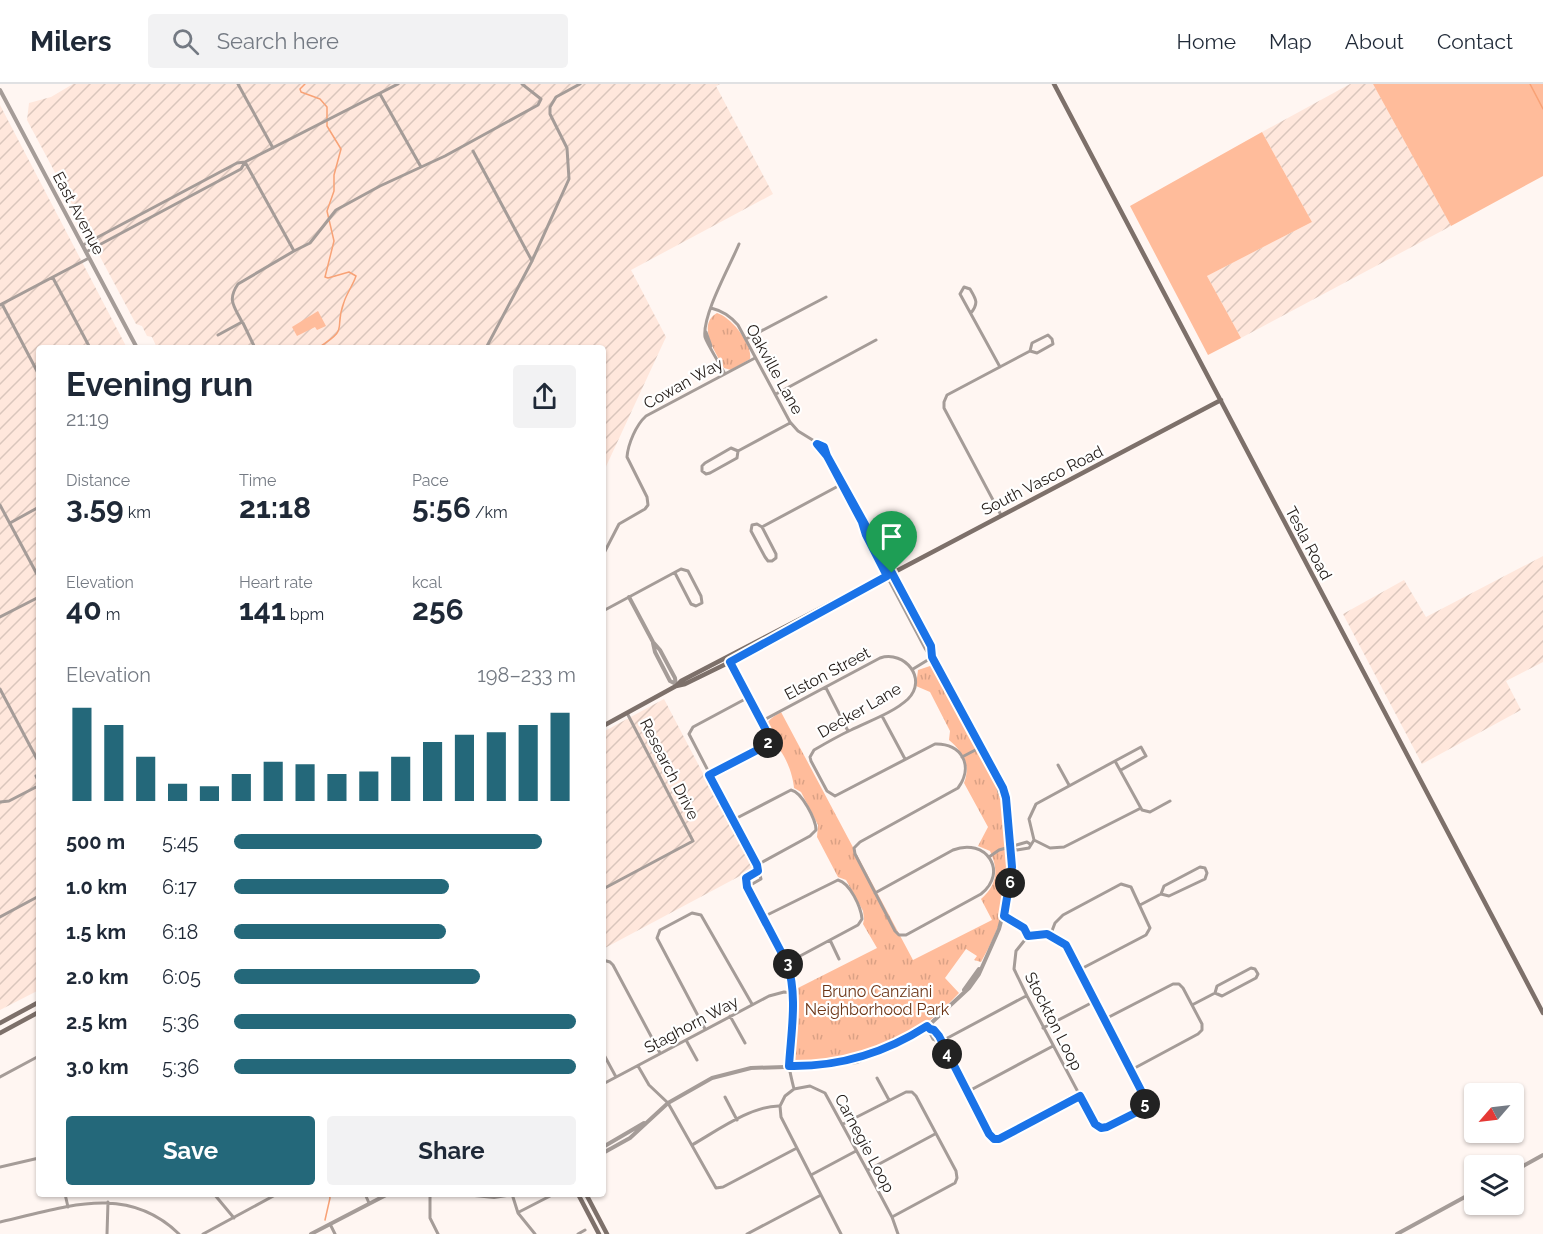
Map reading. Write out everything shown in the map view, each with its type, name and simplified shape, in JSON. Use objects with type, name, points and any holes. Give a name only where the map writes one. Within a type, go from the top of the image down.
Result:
[{"type":"main road","name":"Tesla Road","points":[[1054,84],[1543,1014]]},
{"type":"main road","name":"South Vasco Road","points":[[606,724],[675,684],[729,660],[856,590],[890,575],[1221,400]]},
{"type":"main road","points":[[0,1023],[36,1004]]},
{"type":"main road","points":[[0,1033],[36,1014]]},
{"type":"main road","points":[[580,1197],[599,1234]]},
{"type":"main road","points":[[588,1197],[608,1234]]},
{"type":"street","points":[[238,84],[273,148]]},
{"type":"street","points":[[82,245],[237,163],[245,162],[398,84]]},
{"type":"street","points":[[254,345],[232,302],[232,292],[238,284],[310,243],[336,210],[538,105],[541,99],[522,84]]},
{"type":"street","points":[[488,345],[532,261],[569,179],[567,148],[550,114],[550,107],[556,97],[580,84]]},
{"type":"street","name":"East Avenue","points":[[0,90],[135,345]]},
{"type":"street","points":[[380,94],[421,167]]},
{"type":"street","points":[[473,152],[532,261]]},
{"type":"street","points":[[245,162],[294,251]]},
{"type":"street","points":[[86,252],[241,169],[245,162]]},
{"type":"street","points":[[725,374],[705,340],[705,330],[711,308],[739,244]]},
{"type":"street","points":[[36,369],[1,305],[89,258]]},
{"type":"street","points":[[52,277],[88,345]]},
{"type":"street","points":[[971,313],[977,306],[977,301],[970,289],[964,287],[960,294],[1000,367]]},
{"type":"street","points":[[746,339],[826,297]]},
{"type":"street","name":"Oakville Lane","points":[[650,1119],[668,1103],[691,1088],[719,1076],[751,1068],[857,1062],[929,1028],[964,992],[971,978],[981,966],[1004,916],[1009,891],[1011,847],[1003,788],[926,649],[890,575],[866,535],[862,522],[824,447],[798,431],[790,422],[746,339],[730,316],[711,308]]},
{"type":"street","points":[[218,335],[242,322]]},
{"type":"street","points":[[1001,515],[944,408],[944,399],[947,395],[1030,351],[1037,353],[1051,346],[1052,339],[1048,335],[1032,343],[1030,351]]},
{"type":"street","points":[[776,394],[876,340]]},
{"type":"street","name":"Cowan Way","points":[[606,549],[619,524],[648,505],[649,499],[627,457],[627,451],[640,423],[646,416],[755,357]]},
{"type":"street","points":[[738,451],[790,422]]},
{"type":"street","points":[[731,448],[738,451],[737,458],[709,474],[702,471],[705,463],[731,448]]},
{"type":"street","points":[[762,527],[776,554],[776,558],[772,561],[766,559],[751,527],[754,524],[762,527],[842,484]]},
{"type":"street","points":[[0,505],[36,572]]},
{"type":"street","points":[[10,523],[36,509]]},
{"type":"street","points":[[606,609],[681,569],[688,571],[701,596],[699,605],[691,604],[675,573]]},
{"type":"street","points":[[629,597],[675,678],[675,684]]},
{"type":"street","points":[[0,617],[36,599]]},
{"type":"street","name":"Elston Street","points":[[762,721],[885,657],[898,657],[909,664],[912,669]]},
{"type":"street","points":[[912,669],[932,657]]},
{"type":"street","points":[[709,775],[768,743],[768,734],[762,721],[729,660]]},
{"type":"street","name":"Decker Lane","points":[[912,669],[915,684],[909,698],[814,750],[810,757],[829,794],[839,795],[928,747],[941,744],[953,748],[962,757]]},
{"type":"street","points":[[826,688],[848,731]]},
{"type":"street","points":[[0,689],[36,757]]},
{"type":"street","points":[[747,887],[761,879],[757,865],[689,737],[693,727],[749,697]]},
{"type":"street","name":"Research Drive","points":[[606,887],[693,840],[627,713]]},
{"type":"street","points":[[881,715],[905,759]]},
{"type":"street","points":[[875,893],[961,847],[974,847],[989,857],[993,864],[993,874],[987,890],[906,935],[899,935],[875,893],[854,848],[860,842],[958,788],[965,772],[962,757],[981,747]]},
{"type":"street","points":[[1034,840],[1029,819],[1036,804],[1141,747],[1146,756],[1121,770]]},
{"type":"street","points":[[1116,761],[1141,808],[1145,811],[1150,812],[1170,801]]},
{"type":"street","points":[[1058,765],[1069,785]]},
{"type":"street","points":[[0,803],[9,801],[36,787]]},
{"type":"street","points":[[733,820],[788,791],[795,790],[801,795],[816,823],[816,830],[810,837],[757,865]]},
{"type":"street","points":[[1034,840],[1050,848],[1064,847],[1141,808]]},
{"type":"street","points":[[1011,847],[1017,850],[1029,848],[1034,840]]},
{"type":"street","points":[[989,857],[999,850],[1027,842],[1030,844]]},
{"type":"street","points":[[1140,905],[1161,894],[1169,896],[1204,879],[1207,873],[1204,868],[1200,867],[1164,885],[1161,894]]},
{"type":"street","points":[[758,871],[746,878],[747,887],[792,976],[789,1066],[794,1089],[785,1096],[780,1106],[781,1118],[841,1234]]},
{"type":"street","points":[[763,917],[834,881],[842,880],[847,885],[862,919],[858,925],[787,963]]},
{"type":"street","points":[[1004,916],[1024,928],[1028,936],[1047,934],[1050,936],[1055,923],[1063,915],[1121,884],[1131,887],[1150,928],[1146,935],[1078,970]]},
{"type":"street","points":[[0,917],[36,898]]},
{"type":"street","points":[[705,1029],[657,939],[660,930],[692,913],[698,913],[704,917],[752,1004]]},
{"type":"street","name":"Stockton Loop","points":[[1028,936],[1016,951],[1014,969],[1080,1096],[1098,1127],[1104,1128],[1141,1110],[1145,1104],[1145,1098],[1066,945],[1050,936]]},
{"type":"street","points":[[830,940],[839,959]]},
{"type":"street","points":[[606,961],[613,965],[660,1053]]},
{"type":"street","points":[[1192,1005],[1215,993],[1217,986],[1251,968],[1255,969],[1258,974],[1256,978],[1222,996],[1215,993]]},
{"type":"street","points":[[1105,1020],[1173,984],[1179,984],[1202,1024],[1202,1030],[1198,1034],[1131,1070]]},
{"type":"street","name":"Staghorn Way","points":[[606,1082],[752,1004],[775,994],[792,993]]},
{"type":"street","points":[[940,1042],[1027,996]]},
{"type":"street","points":[[1043,1028],[1095,1001]]},
{"type":"street","points":[[730,1016],[744,1042]]},
{"type":"street","points":[[929,1028],[934,1030],[989,1134],[994,1139],[999,1139],[1080,1096]]},
{"type":"street","points":[[686,1040],[697,1060]]},
{"type":"street","points":[[967,1092],[1053,1046]]},
{"type":"street","points":[[0,1077],[36,1058]]},
{"type":"street","points":[[606,1059],[616,1077]]},
{"type":"street","points":[[638,1066],[649,1085],[668,1103],[716,1188],[723,1187],[796,1149]]},
{"type":"street","points":[[877,1077],[889,1100]]},
{"type":"street","name":"Carnegie Loop","points":[[794,1089],[810,1086],[825,1093],[892,1217],[898,1234]]},
{"type":"street","points":[[843,1124],[906,1092],[912,1092],[956,1171],[957,1178],[951,1185],[892,1217]]},
{"type":"street","points":[[725,1097],[737,1120]]},
{"type":"street","points":[[692,1145],[763,1108],[780,1106]]},
{"type":"street","points":[[606,1145],[650,1119]]},
{"type":"street","points":[[606,1151],[630,1138],[650,1119]]},
{"type":"street","points":[[867,1170],[936,1134]]},
{"type":"street","points":[[810,1175],[856,1151]]},
{"type":"street","points":[[1524,1165],[1543,1155]]},
{"type":"street","points":[[0,1167],[36,1159]]},
{"type":"street","points":[[747,1234],[821,1196]]},
{"type":"street","points":[[66,1197],[68,1207]]},
{"type":"street","points":[[216,1197],[234,1218]]},
{"type":"street","points":[[203,1234],[272,1197]]},
{"type":"street","points":[[366,1197],[369,1203]]},
{"type":"street","points":[[311,1234],[382,1197]]},
{"type":"street","points":[[430,1197],[430,1218],[438,1234]]},
{"type":"street","points":[[513,1197],[518,1213],[535,1234]]},
{"type":"street","points":[[518,1213],[548,1197]]},
{"type":"street","points":[[1397,1234],[1464,1197]]},
{"type":"street","points":[[107,1234],[108,1202]]},
{"type":"street","points":[[0,1222],[68,1207],[108,1202],[146,1211],[168,1224],[179,1234]]},
{"type":"street","points":[[328,1225],[335,1234]]},
{"type":"street","points":[[578,1234],[585,1230]]},
{"type":"shaded area","points":[[73,84],[720,84],[716,86],[773,194],[631,270],[666,337],[606,467],[606,345],[156,345],[142,326],[136,324],[27,120],[29,103],[51,97]]},
{"type":"shaded area","points":[[1350,84],[1373,84],[1451,226],[1241,338],[1207,276],[1312,222],[1262,132]]},
{"type":"shaded area","points":[[0,105],[125,345],[36,345],[36,992],[0,1010]]},
{"type":"shaded area","points":[[1543,556],[1543,662],[1506,681],[1521,710],[1422,764],[1343,614],[1404,580],[1426,617]]},
{"type":"shaded area","points":[[664,699],[753,869],[606,947],[606,730]]},
{"type":"green space","points":[[1373,84],[1543,84],[1543,176],[1451,226]]},
{"type":"green space","points":[[1262,132],[1312,222],[1207,276],[1241,338],[1208,355],[1130,206]]},
{"type":"green space","points":[[318,311],[326,326],[317,330],[315,327],[297,336],[292,327]]},
{"type":"green space","points":[[717,313],[740,332],[750,353],[750,359],[731,370],[724,368],[708,332],[711,318]]},
{"type":"green space","name":"Bruno Canziani Neighborhood Park","points":[[933,665],[938,670],[983,754],[1004,807],[1009,835],[1007,855],[1009,884],[999,925],[981,962],[974,960],[977,956],[966,949],[945,978],[959,993],[919,1029],[896,1043],[871,1053],[829,1062],[797,1063],[794,1058],[794,990],[877,948],[863,924],[863,911],[846,880],[838,877],[817,837],[818,825],[801,792],[794,788],[790,769],[784,756],[771,742],[768,724],[775,716],[781,712],[913,960],[992,920],[981,899],[993,883],[995,865],[990,851],[978,846],[988,827],[964,783],[967,770],[962,754],[949,740],[950,731],[930,692],[916,686],[918,670]]},
{"type":"waterway","points":[[305,84],[300,89],[301,92],[320,99],[327,107],[327,126],[341,149],[334,175],[334,191],[327,211],[334,241],[325,277],[349,272],[356,276],[341,311],[338,332],[322,345]]},
{"type":"waterway","points":[[1530,84],[1543,109]]},
{"type":"waterway","points":[[325,1220],[330,1197]]},
{"type":"route","points":[[892,573],[827,456],[817,444],[824,447],[827,456],[887,576],[730,662],[769,738],[765,746],[709,775],[757,865],[758,871],[747,876],[745,880],[747,887],[792,976],[789,1066],[829,1065],[872,1055],[901,1042],[927,1026],[939,1036],[940,1042],[989,1134],[994,1139],[999,1139],[1080,1096],[1095,1124],[1101,1128],[1107,1127],[1141,1110],[1145,1104],[1145,1098],[1066,945],[1047,934],[1028,936],[1024,928],[1004,916],[1012,867],[1010,824],[1003,788],[932,657],[931,646],[892,573]]}]
